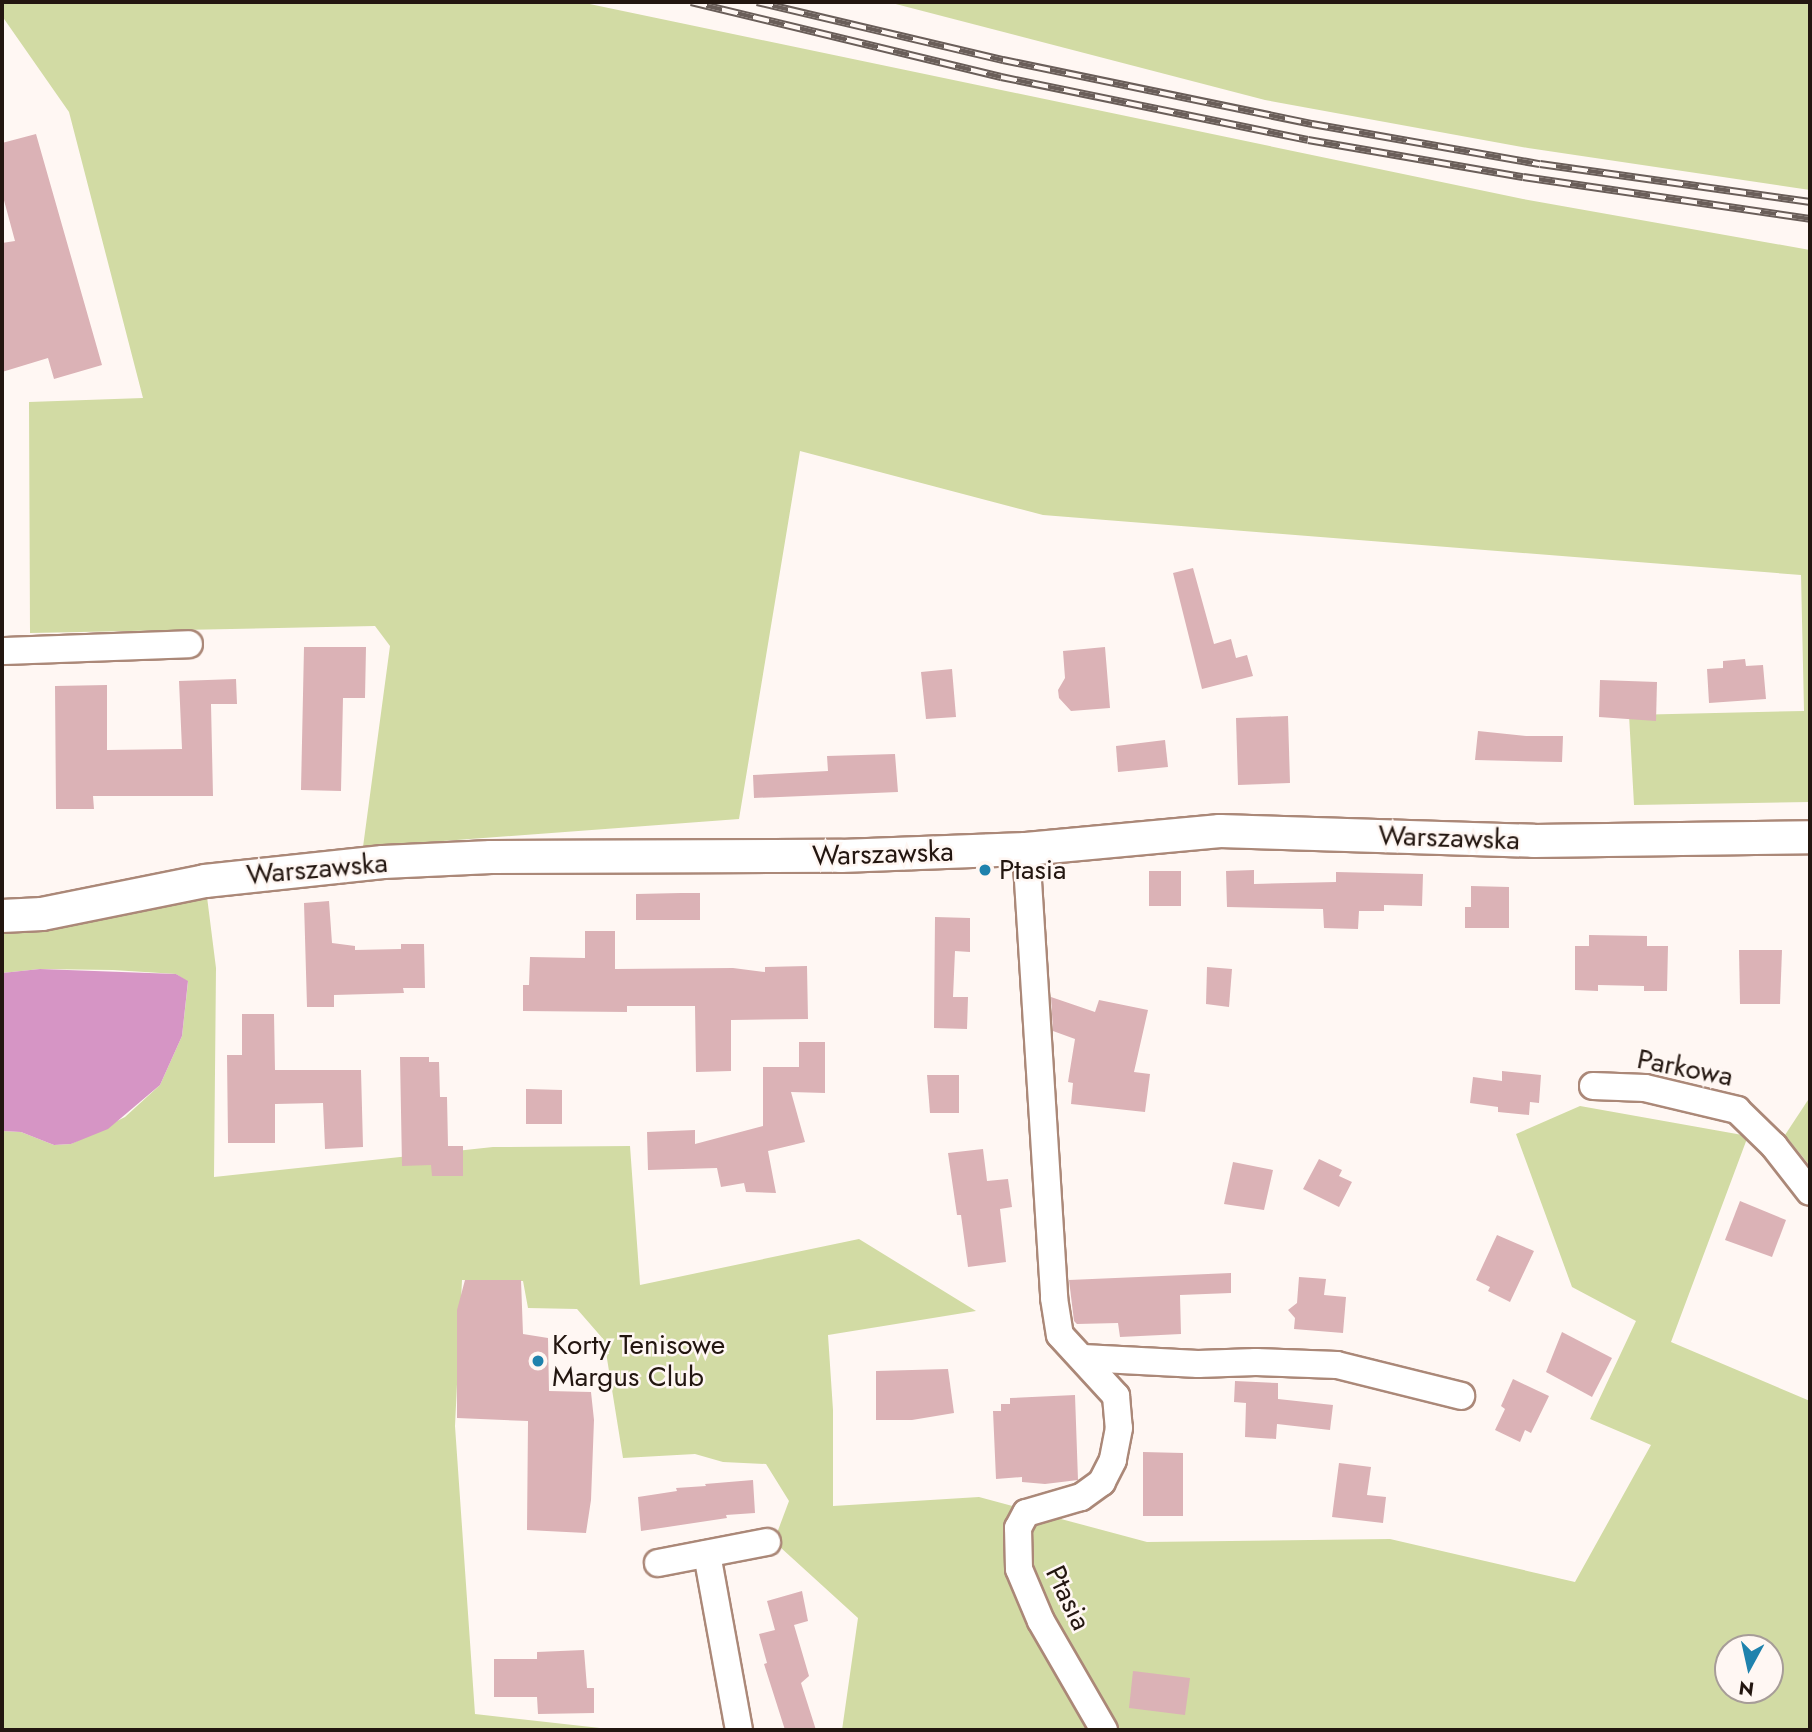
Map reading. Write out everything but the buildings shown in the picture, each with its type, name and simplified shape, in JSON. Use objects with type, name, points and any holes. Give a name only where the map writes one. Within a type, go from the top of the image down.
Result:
[{"type":"street","points":[[2,651],[189,644]]},
{"type":"street","name":"Warszawska","points":[[2,916],[42,914],[205,881],[383,862],[491,858],[841,856],[1026,849],[1220,831],[1534,841],[1810,836]]},
{"type":"street","name":"Ptasia","points":[[1026,849],[1054,1297],[1060,1335],[1116,1396],[1119,1429],[1113,1460],[1102,1482],[1081,1497],[1026,1513],[1018,1528],[1019,1569],[1041,1621],[1104,1730]]},
{"type":"street","name":"Parkowa","points":[[1594,1086],[1644,1088],[1737,1110],[1774,1146],[1810,1192]]},
{"type":"street","points":[[1083,1358],[1198,1364],[1256,1362],[1337,1366],[1461,1396]]},
{"type":"street","points":[[658,1563],[767,1542]]},
{"type":"street","points":[[707,1554],[739,1730]]},
{"type":"green space","points":[[2,2],[580,2],[1523,199],[1810,250],[1810,802],[1634,805],[1629,715],[1804,711],[1801,575],[1043,515],[800,451],[739,819],[363,847],[390,646],[375,626],[30,633],[29,402],[143,398],[69,112],[2,16]]},
{"type":"green space","points":[[888,2],[1810,2],[1810,190],[1528,148],[1265,100]]},
{"type":"green space","points":[[205,881],[216,968],[214,1177],[493,1147],[630,1146],[640,1285],[859,1239],[976,1311],[828,1335],[833,1410],[833,1506],[979,1497],[1147,1542],[1390,1539],[1575,1582],[1651,1445],[1590,1419],[1636,1321],[1572,1287],[1516,1134],[1580,1106],[1748,1136],[1671,1342],[1810,1401],[1810,1730],[842,1730],[858,1618],[780,1547],[777,1533],[789,1501],[766,1464],[723,1462],[695,1454],[623,1458],[604,1340],[577,1309],[528,1308],[523,1281],[462,1280],[455,1426],[475,1714],[618,1730],[2,1730],[2,1131],[21,1132],[54,1145],[71,1144],[125,1117],[160,1085],[182,1036],[188,982],[176,974],[113,970],[40,969],[2,973],[2,915]]},
{"type":"green space","points":[[1810,1097],[1810,1166],[1785,1135]]},
{"type":"shaded area","points":[[40,969],[176,974],[188,981],[182,1036],[160,1085],[108,1129],[71,1144],[54,1145],[21,1132],[2,1131],[2,973]]},
{"type":"railway","points":[[691,2],[1001,77],[1308,140],[1523,177],[1810,219]]},
{"type":"railway","points":[[757,2],[1003,60],[1312,124],[1540,164],[1810,202]]},
{"type":"place","name":"Ptasia","points":[[985,870]]},
{"type":"place","name":"Korty Tenisowe Margus Club","points":[[538,1361]]}]
